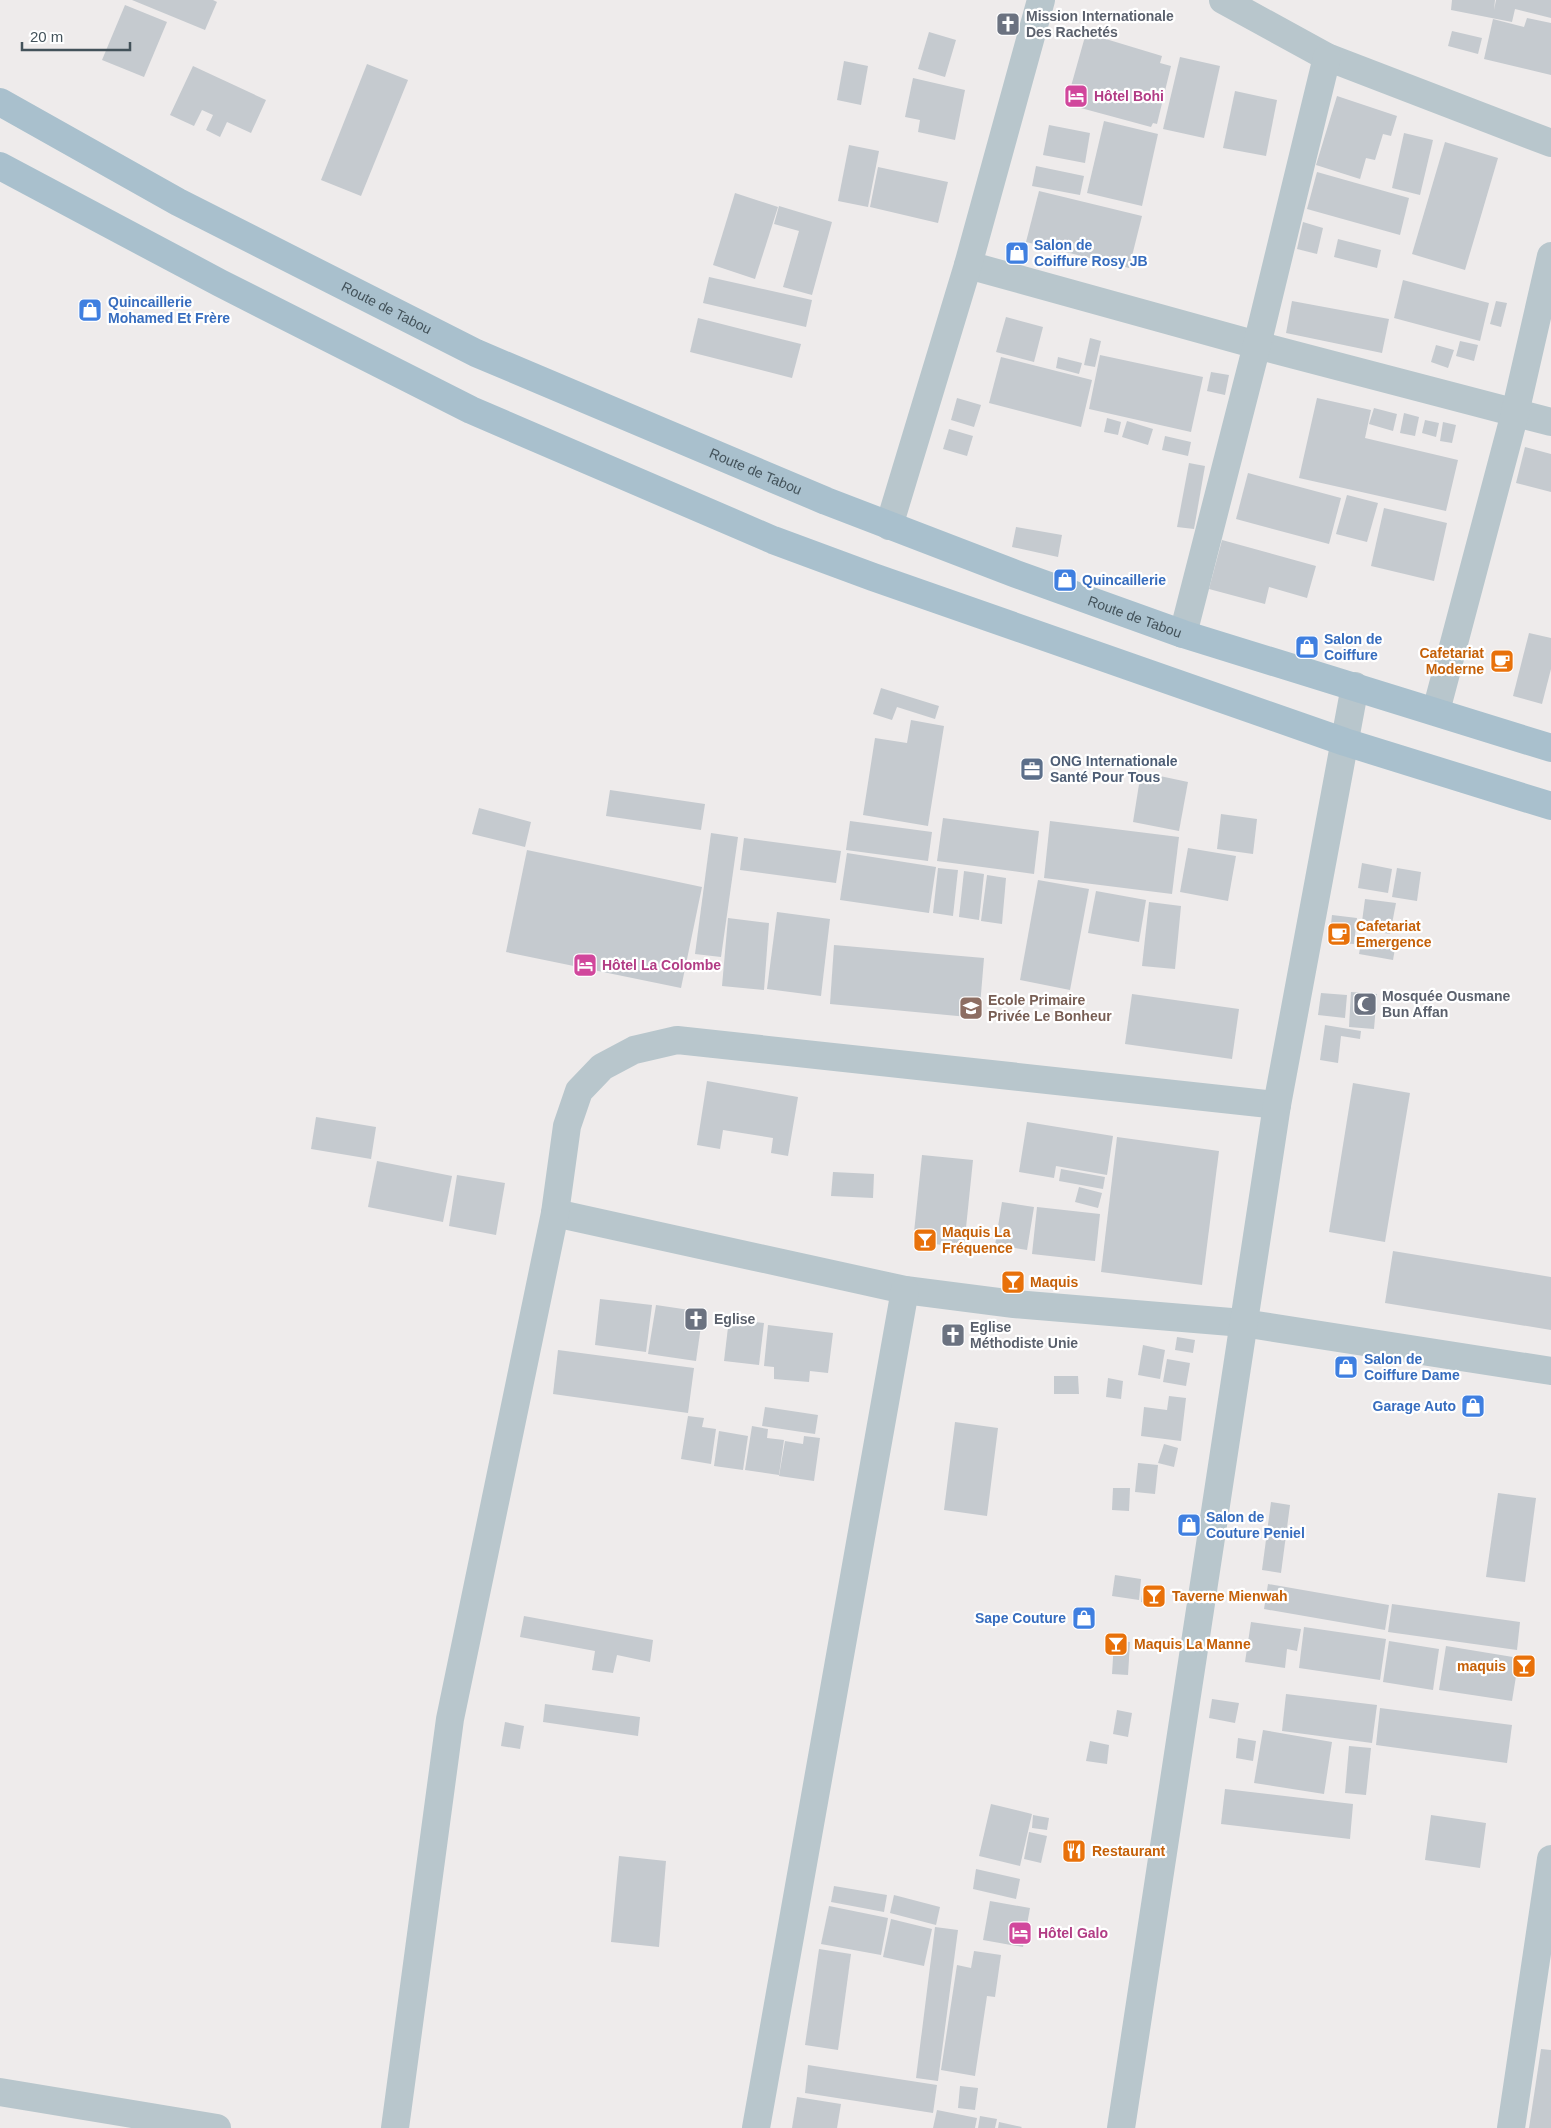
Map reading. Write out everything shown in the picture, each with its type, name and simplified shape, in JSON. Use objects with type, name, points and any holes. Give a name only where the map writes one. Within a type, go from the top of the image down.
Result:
[{"type":"main road","name":"Route de Tabou","points":[[0,102],[178,202],[476,353],[889,526],[1183,634],[1551,748]]},
{"type":"main road","points":[[0,166],[220,283],[471,410],[764,536],[873,577],[1345,742],[1551,806]]},
{"type":"street","points":[[889,526],[968,265],[1041,0]]},
{"type":"street","points":[[1223,0],[1327,57],[1551,143]]},
{"type":"street","points":[[1183,634],[1257,345],[1327,57]]},
{"type":"street","points":[[1436,711],[1515,413],[1551,256]]},
{"type":"street","points":[[968,265],[1257,345],[1551,422]]},
{"type":"street","points":[[1121,2128],[1277,1105],[1355,686]]},
{"type":"street","points":[[395,2128],[450,1720],[555,1213],[567,1126],[580,1091],[602,1067],[634,1050],[677,1040],[1277,1105]]},
{"type":"street","points":[[555,1213],[906,1290],[1014,1304],[1243,1323],[1551,1371]]},
{"type":"street","points":[[756,2128],[906,1290]]},
{"type":"street","points":[[1511,2128],[1542,1983],[1551,1860]]},
{"type":"street","points":[[0,2092],[217,2128]]},
{"type":"building","points":[[132,0],[213,0],[217,2],[205,30]]},
{"type":"building","points":[[1452,0],[1495,0],[1494,10],[1496,0],[1551,0],[1551,18],[1515,9],[1512,22],[1451,10]]},
{"type":"building","points":[[125,5],[167,22],[144,77],[102,60]]},
{"type":"building","points":[[1527,18],[1551,23],[1551,75],[1484,59],[1493,19],[1524,27]]},
{"type":"building","points":[[1452,31],[1482,38],[1478,54],[1448,46]]},
{"type":"building","points":[[929,32],[956,40],[945,77],[918,69]]},
{"type":"building","points":[[1086,33],[1162,56],[1160,63],[1171,66],[1157,124],[1153,123],[1151,127],[1066,104]]},
{"type":"building","points":[[1180,57],[1220,66],[1204,138],[1163,129]]},
{"type":"building","points":[[844,61],[868,66],[861,105],[837,100]]},
{"type":"building","points":[[367,64],[408,80],[361,196],[321,180]]},
{"type":"building","points":[[193,66],[266,100],[251,133],[227,122],[220,137],[206,130],[213,115],[202,110],[194,126],[170,115]]},
{"type":"building","points":[[913,78],[965,90],[955,140],[918,132],[920,120],[905,117]]},
{"type":"building","points":[[1235,91],[1277,100],[1266,156],[1223,148]]},
{"type":"building","points":[[1337,96],[1397,116],[1391,136],[1383,134],[1375,160],[1366,158],[1360,179],[1316,165]]},
{"type":"building","points":[[1104,121],[1158,134],[1142,206],[1087,193]]},
{"type":"building","points":[[1049,125],[1090,133],[1085,163],[1043,155]]},
{"type":"building","points":[[1404,133],[1433,140],[1420,195],[1392,188]]},
{"type":"building","points":[[1445,142],[1498,158],[1465,270],[1412,254]]},
{"type":"building","points":[[849,145],[879,151],[868,207],[838,201]]},
{"type":"building","points":[[1036,166],[1084,176],[1080,195],[1032,186]]},
{"type":"building","points":[[878,167],[948,182],[938,223],[870,207]]},
{"type":"building","points":[[1317,172],[1409,198],[1400,235],[1307,209]]},
{"type":"building","points":[[1039,191],[1142,216],[1129,268],[1026,242]]},
{"type":"building","points":[[735,193],[778,207],[755,279],[713,265]]},
{"type":"building","points":[[779,206],[832,222],[812,295],[783,287],[799,231],[774,224]]},
{"type":"building","points":[[1303,222],[1323,228],[1317,254],[1297,249]]},
{"type":"building","points":[[1338,239],[1381,250],[1377,268],[1334,257]]},
{"type":"building","points":[[709,277],[812,300],[806,327],[703,303]]},
{"type":"building","points":[[1403,280],[1489,303],[1480,341],[1394,318]]},
{"type":"building","points":[[1292,301],[1389,319],[1382,353],[1286,333]]},
{"type":"building","points":[[1496,301],[1507,303],[1501,327],[1490,324]]},
{"type":"building","points":[[1006,317],[1043,327],[1034,362],[996,352]]},
{"type":"building","points":[[698,318],[801,344],[792,378],[690,352]]},
{"type":"building","points":[[1090,338],[1101,341],[1095,367],[1084,365]]},
{"type":"building","points":[[1460,341],[1478,345],[1474,361],[1456,356]]},
{"type":"building","points":[[1436,345],[1454,350],[1448,368],[1431,362]]},
{"type":"building","points":[[1100,355],[1203,377],[1191,432],[1089,409]]},
{"type":"building","points":[[1001,357],[1092,380],[1081,427],[989,403]]},
{"type":"building","points":[[1058,357],[1082,363],[1079,374],[1056,368]]},
{"type":"building","points":[[1211,372],[1229,375],[1225,395],[1207,391]]},
{"type":"building","points":[[957,398],[981,405],[974,427],[951,420]]},
{"type":"building","points":[[1317,398],[1371,410],[1365,438],[1458,460],[1446,511],[1299,478]]},
{"type":"building","points":[[1374,408],[1397,414],[1393,431],[1369,424]]},
{"type":"building","points":[[1404,413],[1419,417],[1415,436],[1400,433]]},
{"type":"building","points":[[1107,418],[1121,422],[1118,435],[1104,432]]},
{"type":"building","points":[[1425,420],[1439,423],[1436,437],[1422,433]]},
{"type":"building","points":[[1127,421],[1153,429],[1148,445],[1122,437]]},
{"type":"building","points":[[1443,422],[1456,425],[1452,443],[1440,441]]},
{"type":"building","points":[[949,429],[973,436],[967,456],[943,449]]},
{"type":"building","points":[[1165,436],[1191,442],[1188,456],[1162,450]]},
{"type":"building","points":[[1525,447],[1551,454],[1551,492],[1516,483]]},
{"type":"building","points":[[1189,463],[1205,466],[1194,529],[1177,527]]},
{"type":"building","points":[[1248,473],[1341,498],[1329,544],[1236,519]]},
{"type":"building","points":[[1347,495],[1378,503],[1367,542],[1336,534]]},
{"type":"building","points":[[1384,508],[1447,523],[1434,581],[1371,566]]},
{"type":"building","points":[[1016,527],[1062,535],[1058,557],[1012,547]]},
{"type":"building","points":[[1222,540],[1316,566],[1307,598],[1269,587],[1265,604],[1209,589]]},
{"type":"building","points":[[1529,633],[1551,638],[1551,669],[1542,704],[1513,696]]},
{"type":"building","points":[[881,688],[939,706],[935,719],[897,707],[892,720],[873,714]]},
{"type":"building","points":[[911,720],[944,726],[928,826],[863,815],[875,738],[907,743]]},
{"type":"building","points":[[1141,772],[1188,782],[1179,831],[1133,822]]},
{"type":"building","points":[[610,790],[705,804],[701,830],[606,816]]},
{"type":"building","points":[[479,808],[531,822],[525,847],[472,834]]},
{"type":"building","points":[[1221,814],[1257,819],[1253,854],[1217,849]]},
{"type":"building","points":[[943,818],[1039,831],[1034,874],[937,861]]},
{"type":"building","points":[[850,821],[932,832],[928,861],[846,850]]},
{"type":"building","points":[[1050,821],[1179,837],[1172,894],[1044,878]]},
{"type":"building","points":[[711,833],[738,837],[721,957],[695,954]]},
{"type":"building","points":[[744,838],[841,851],[836,883],[740,870]]},
{"type":"building","points":[[1188,848],[1236,856],[1228,901],[1180,892]]},
{"type":"building","points":[[527,850],[702,887],[681,988],[506,952]]},
{"type":"building","points":[[847,853],[936,867],[929,913],[840,900]]},
{"type":"building","points":[[1362,863],[1392,869],[1388,893],[1358,888]]},
{"type":"building","points":[[938,868],[958,870],[953,916],[933,913]]},
{"type":"building","points":[[1397,868],[1421,872],[1417,901],[1392,897]]},
{"type":"building","points":[[964,871],[984,874],[979,920],[959,917]]},
{"type":"building","points":[[987,875],[1006,878],[1002,924],[981,921]]},
{"type":"building","points":[[1038,880],[1089,889],[1070,990],[1020,980]]},
{"type":"building","points":[[1096,891],[1146,900],[1139,942],[1088,933]]},
{"type":"building","points":[[1365,899],[1396,903],[1390,934],[1361,929]]},
{"type":"building","points":[[1149,902],[1181,906],[1175,969],[1142,966]]},
{"type":"building","points":[[777,912],[830,919],[821,996],[767,989]]},
{"type":"building","points":[[1332,915],[1357,918],[1354,944],[1329,942]]},
{"type":"building","points":[[728,918],[769,923],[764,990],[722,986]]},
{"type":"building","points":[[1362,937],[1396,943],[1393,960],[1359,954]]},
{"type":"building","points":[[834,945],[984,958],[979,1018],[830,1004]]},
{"type":"building","points":[[1351,992],[1377,994],[1374,1029],[1349,1027]]},
{"type":"building","points":[[1321,993],[1347,995],[1345,1018],[1318,1015]]},
{"type":"building","points":[[1132,994],[1239,1009],[1232,1059],[1125,1044]]},
{"type":"building","points":[[1325,1025],[1361,1031],[1360,1039],[1341,1036],[1338,1063],[1320,1060]]},
{"type":"building","points":[[707,1081],[798,1097],[788,1156],[771,1153],[773,1138],[723,1130],[720,1149],[697,1145]]},
{"type":"building","points":[[1353,1083],[1410,1093],[1385,1242],[1329,1232]]},
{"type":"building","points":[[316,1117],[376,1127],[371,1159],[311,1149]]},
{"type":"building","points":[[1027,1122],[1113,1136],[1107,1175],[1056,1166],[1054,1178],[1019,1172]]},
{"type":"building","points":[[1117,1137],[1219,1151],[1202,1285],[1101,1272]]},
{"type":"building","points":[[922,1155],[973,1160],[964,1247],[913,1242]]},
{"type":"building","points":[[377,1161],[452,1176],[443,1222],[368,1207]]},
{"type":"building","points":[[1061,1169],[1105,1177],[1103,1189],[1059,1181]]},
{"type":"building","points":[[833,1172],[874,1174],[873,1198],[831,1196]]},
{"type":"building","points":[[457,1175],[505,1183],[496,1235],[449,1226]]},
{"type":"building","points":[[1079,1187],[1102,1193],[1098,1208],[1075,1202]]},
{"type":"building","points":[[1002,1202],[1034,1207],[1027,1250],[995,1245]]},
{"type":"building","points":[[1037,1207],[1100,1214],[1095,1261],[1032,1254]]},
{"type":"building","points":[[1393,1251],[1551,1277],[1551,1330],[1385,1303]]},
{"type":"building","points":[[600,1299],[652,1305],[646,1352],[595,1345]]},
{"type":"building","points":[[656,1305],[703,1312],[696,1361],[648,1354]]},
{"type":"building","points":[[729,1319],[764,1323],[759,1365],[724,1361]]},
{"type":"building","points":[[768,1325],[833,1333],[828,1373],[810,1371],[809,1382],[774,1379],[774,1367],[764,1366]]},
{"type":"building","points":[[1177,1337],[1195,1340],[1193,1353],[1175,1350]]},
{"type":"building","points":[[1143,1345],[1165,1350],[1160,1379],[1138,1375]]},
{"type":"building","points":[[558,1350],[694,1368],[688,1413],[553,1394]]},
{"type":"building","points":[[1167,1359],[1190,1363],[1186,1386],[1163,1382]]},
{"type":"building","points":[[1054,1376],[1078,1376],[1079,1394],[1054,1394]]},
{"type":"building","points":[[1108,1378],[1123,1381],[1121,1399],[1106,1397]]},
{"type":"building","points":[[1169,1396],[1186,1398],[1181,1441],[1141,1436],[1144,1407],[1167,1410]]},
{"type":"building","points":[[765,1407],[818,1415],[815,1434],[762,1426]]},
{"type":"building","points":[[688,1416],[704,1418],[702,1427],[716,1429],[711,1464],[681,1459]]},
{"type":"building","points":[[955,1422],[998,1428],[987,1516],[944,1510]]},
{"type":"building","points":[[752,1426],[768,1429],[767,1438],[784,1440],[779,1475],[745,1470]]},
{"type":"building","points":[[719,1431],[748,1436],[743,1470],[714,1466]]},
{"type":"building","points":[[804,1436],[820,1438],[814,1481],[779,1476],[785,1441],[803,1444]]},
{"type":"building","points":[[1164,1444],[1178,1448],[1174,1467],[1158,1463]]},
{"type":"building","points":[[1138,1463],[1158,1465],[1155,1494],[1135,1492]]},
{"type":"building","points":[[1113,1488],[1130,1488],[1129,1511],[1112,1510]]},
{"type":"building","points":[[1498,1493],[1536,1498],[1525,1582],[1486,1577]]},
{"type":"building","points":[[1271,1502],[1290,1505],[1281,1573],[1262,1570]]},
{"type":"building","points":[[1115,1575],[1141,1579],[1139,1600],[1112,1596]]},
{"type":"building","points":[[1268,1584],[1389,1605],[1385,1630],[1264,1609]]},
{"type":"building","points":[[1143,1587],[1160,1589],[1158,1604],[1141,1602]]},
{"type":"building","points":[[1392,1604],[1520,1622],[1517,1650],[1388,1632]]},
{"type":"building","points":[[524,1616],[653,1640],[650,1662],[617,1655],[613,1673],[592,1670],[595,1651],[520,1637]]},
{"type":"building","points":[[1251,1622],[1301,1629],[1297,1651],[1287,1649],[1285,1668],[1245,1662]]},
{"type":"building","points":[[1304,1627],[1386,1639],[1380,1680],[1299,1668]]},
{"type":"building","points":[[1114,1641],[1130,1642],[1128,1675],[1112,1674]]},
{"type":"building","points":[[1389,1641],[1439,1649],[1433,1690],[1383,1682]]},
{"type":"building","points":[[1446,1646],[1519,1658],[1512,1701],[1439,1690]]},
{"type":"building","points":[[1286,1694],[1377,1705],[1372,1743],[1282,1731]]},
{"type":"building","points":[[1212,1699],[1239,1703],[1235,1723],[1209,1718]]},
{"type":"building","points":[[545,1704],[640,1717],[638,1736],[543,1722]]},
{"type":"building","points":[[1380,1708],[1512,1725],[1507,1763],[1376,1745]]},
{"type":"building","points":[[1117,1710],[1132,1713],[1128,1737],[1113,1734]]},
{"type":"building","points":[[505,1722],[524,1726],[520,1749],[501,1746]]},
{"type":"building","points":[[1263,1730],[1332,1742],[1324,1794],[1254,1783]]},
{"type":"building","points":[[1238,1738],[1256,1741],[1253,1761],[1236,1758]]},
{"type":"building","points":[[1090,1741],[1109,1745],[1107,1764],[1086,1761]]},
{"type":"building","points":[[1349,1746],[1371,1748],[1366,1795],[1345,1793]]},
{"type":"building","points":[[1225,1789],[1353,1804],[1350,1839],[1221,1824]]},
{"type":"building","points":[[991,1804],[1032,1814],[1020,1866],[979,1856]]},
{"type":"building","points":[[1033,1815],[1049,1818],[1047,1830],[1032,1828]]},
{"type":"building","points":[[1431,1815],[1486,1823],[1480,1868],[1425,1860]]},
{"type":"building","points":[[1029,1832],[1047,1836],[1041,1863],[1024,1859]]},
{"type":"building","points":[[619,1856],[666,1861],[659,1947],[611,1942]]},
{"type":"building","points":[[976,1869],[1020,1879],[1016,1899],[973,1889]]},
{"type":"building","points":[[834,1886],[887,1895],[884,1912],[831,1902]]},
{"type":"building","points":[[894,1895],[940,1907],[936,1925],[890,1913]]},
{"type":"building","points":[[990,1901],[1030,1908],[1023,1947],[983,1940]]},
{"type":"building","points":[[829,1906],[888,1918],[881,1955],[821,1944]]},
{"type":"building","points":[[891,1919],[932,1929],[924,1966],[883,1957]]},
{"type":"building","points":[[935,1927],[958,1930],[938,2081],[916,2078]]},
{"type":"building","points":[[819,1949],[851,1954],[838,2050],[805,2045]]},
{"type":"building","points":[[974,1951],[1001,1955],[995,1997],[987,1996],[975,2076],[941,2070],[957,1965],[971,1968]]},
{"type":"building","points":[[1541,2049],[1551,2050],[1551,2128],[1529,2128]]},
{"type":"building","points":[[808,2065],[937,2085],[933,2113],[805,2093]]},
{"type":"building","points":[[960,2086],[978,2088],[975,2110],[958,2108]]},
{"type":"building","points":[[797,2097],[841,2104],[837,2128],[792,2128]]},
{"type":"building","points":[[937,2110],[977,2118],[975,2128],[933,2128]]},
{"type":"building","points":[[980,2116],[997,2119],[995,2128],[978,2128]]},
{"type":"building","points":[[999,2122],[1022,2127],[998,2128]]},
{"type":"place","name":"Mission Internationale Des Rachetés","points":[[1008,24]]},
{"type":"place","name":"Hôtel Bohi","points":[[1076,96]]},
{"type":"place","name":"Salon de Coiffure Rosy JB","points":[[1017,253]]},
{"type":"place","name":"Quincaillerie Mohamed Et Frère","points":[[90,310]]},
{"type":"place","name":"Quincaillerie","points":[[1065,580]]},
{"type":"place","name":"Salon de Coiffure","points":[[1307,647]]},
{"type":"place","name":"Cafetariat Moderne","points":[[1502,661]]},
{"type":"place","name":"ONG Internationale Santé Pour Tous","points":[[1032,769]]},
{"type":"place","name":"Cafetariat Emergence","points":[[1339,934]]},
{"type":"place","name":"Hôtel La Colombe","points":[[585,965]]},
{"type":"place","name":"Mosquée Ousmane Bun Affan","points":[[1365,1004]]},
{"type":"place","name":"Ecole Primaire Privée Le Bonheur","points":[[971,1008]]},
{"type":"place","name":"Maquis La Fréquence","points":[[925,1240]]},
{"type":"place","name":"Maquis","points":[[1013,1282]]},
{"type":"place","name":"Eglise","points":[[696,1319]]},
{"type":"place","name":"Eglise Méthodiste Unie","points":[[953,1335]]},
{"type":"place","name":"Salon de Coiffure Dame","points":[[1346,1367]]},
{"type":"place","name":"Garage Auto","points":[[1473,1406]]},
{"type":"place","name":"Salon de Couture Peniel","points":[[1189,1525]]},
{"type":"place","name":"Taverne Mienwah","points":[[1154,1596]]},
{"type":"place","name":"Sape Couture","points":[[1084,1618]]},
{"type":"place","name":"Maquis La Manne","points":[[1116,1644]]},
{"type":"place","name":"maquis","points":[[1524,1666]]},
{"type":"place","name":"Restaurant","points":[[1074,1851]]},
{"type":"place","name":"Hôtel Galo","points":[[1020,1933]]}]
